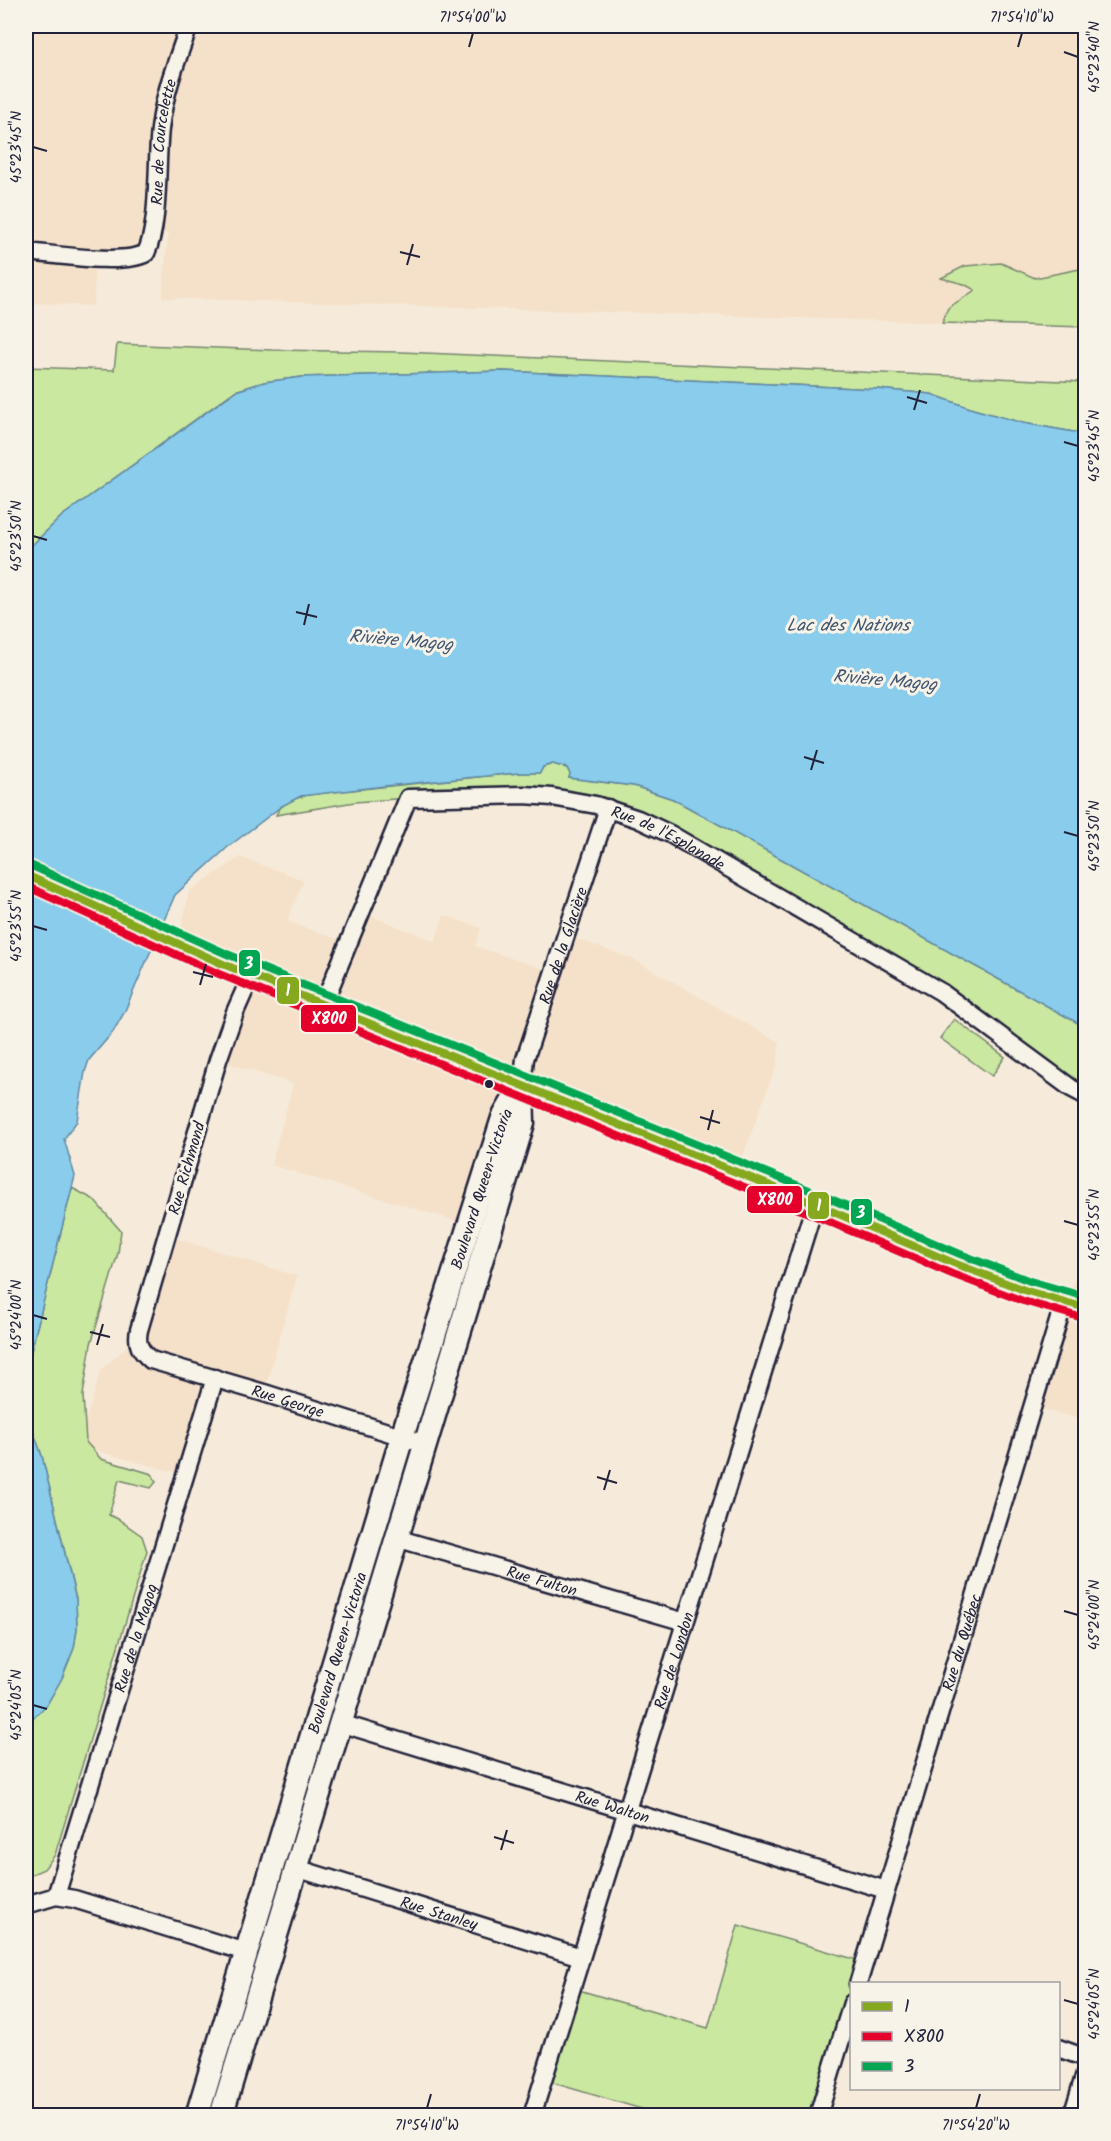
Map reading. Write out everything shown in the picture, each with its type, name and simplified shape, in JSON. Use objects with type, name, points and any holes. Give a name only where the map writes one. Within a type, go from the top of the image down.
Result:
[{"type":"main road","points":[[26,875],[251,976],[815,1204],[986,1276],[1075,1305]]},
{"type":"street","name":"Rue de Courcelette","points":[[26,252],[110,259],[139,257],[146,253],[153,233],[163,110],[167,90],[189,26]]},
{"type":"street","name":"Rue de l'Esplanade","points":[[323,1005],[408,798],[524,795],[576,800],[608,808],[670,834],[910,973],[961,1006],[1071,1088],[1086,1096]]},
{"type":"street","name":"Rue de la Glacière","points":[[522,1085],[525,1059],[608,808]]},
{"type":"street","name":"Rue Richmond","points":[[151,1360],[143,1354],[138,1345],[139,1330],[218,1060],[251,976]]},
{"type":"street","name":"Boulevard Queen-Victoria","points":[[197,2115],[402,1437],[503,1118],[522,1085]]},
{"type":"street","name":"Boulevard Queen-Victoria","points":[[221,2115],[523,1123],[522,1085]]},
{"type":"street","name":"Rue de London","points":[[532,2115],[815,1204]]},
{"type":"street","name":"Rue du Québec","points":[[858,1982],[1075,1305]]},
{"type":"street","name":"Rue George","points":[[151,1360],[425,1444]]},
{"type":"street","name":"Rue de la Magog","points":[[56,1896],[215,1378]]},
{"type":"street","name":"Rue Fulton","points":[[396,1538],[685,1622]]},
{"type":"street","name":"Rue Walton","points":[[340,1723],[886,1890]]},
{"type":"street","name":"Rue Stanley","points":[[296,1868],[581,1957]]},
{"type":"street","points":[[26,1905],[56,1896],[74,1899],[246,1952]]},
{"type":"street","points":[[818,2115],[850,2010]]},
{"type":"street","points":[[1060,2048],[1086,2058]]},
{"type":"street","points":[[1072,2115],[1086,2070]]},
{"type":"shaded area","points":[[26,26],[1085,26],[1085,327],[162,298],[168,234],[153,233],[146,253],[95,258],[94,306],[26,303]]},
{"type":"shaded area","points":[[240,857],[304,880],[287,921],[348,943],[361,912],[435,941],[444,915],[481,928],[475,946],[553,972],[566,935],[633,959],[779,1042],[778,1061],[737,1172],[523,1085],[475,1227],[271,1165],[293,1084],[218,1060],[251,976],[178,945],[189,891]]},
{"type":"shaded area","points":[[166,1235],[297,1276],[264,1393],[215,1378],[185,1475],[78,1446],[101,1370],[138,1336]]},
{"type":"shaded area","points":[[1085,1259],[1085,1420],[1032,1407],[1064,1302]]},
{"type":"green space","points":[[1001,263],[1035,278],[1085,268],[1085,327],[942,323],[948,308],[975,290],[964,284],[941,278],[965,266]]},
{"type":"green space","points":[[117,344],[402,352],[1085,382],[1085,434],[1023,423],[931,394],[877,389],[503,371],[302,377],[264,382],[235,391],[62,516],[26,551],[26,367],[114,370]]},
{"type":"green space","points":[[553,764],[567,768],[569,778],[634,786],[673,799],[1085,1027],[1085,1096],[961,1006],[670,834],[576,800],[408,798],[355,802],[276,815],[286,803],[313,794],[518,773],[540,773],[543,767]]},
{"type":"green space","points":[[954,1019],[1005,1057],[992,1076],[940,1038]]},
{"type":"green space","points":[[72,1188],[93,1199],[121,1231],[118,1253],[91,1344],[83,1395],[86,1442],[101,1459],[152,1474],[156,1482],[151,1488],[119,1480],[109,1515],[142,1536],[147,1551],[55,1855],[44,1869],[28,1876],[26,1875],[26,1724],[46,1706],[62,1678],[74,1648],[77,1629],[76,1599],[42,1456],[26,1411],[26,1371]]},
{"type":"green space","points":[[738,1925],[864,1962],[853,1982],[850,1982],[850,2006],[818,2115],[662,2115],[543,2080],[572,1988],[708,2028]]},
{"type":"water","name":"Lac des Nations","points":[[503,371],[877,389],[931,394],[1023,423],[1085,434],[1085,1027],[673,799],[634,786],[569,778],[567,768],[553,764],[543,767],[540,773],[518,773],[301,796],[282,806],[228,847],[175,895],[124,1013],[113,1032],[89,1060],[77,1121],[64,1139],[75,1176],[26,1371],[26,551],[62,516],[236,391],[264,382],[302,377]]},
{"type":"water","points":[[26,1411],[42,1456],[76,1600],[77,1629],[74,1648],[62,1678],[46,1706],[26,1724]]},
{"type":"transit line","name":"3","points":[[30,865],[227,954],[819,1194],[960,1254],[1030,1281],[1086,1297]]},
{"type":"transit line","name":"1","points":[[26,875],[223,964],[815,1204],[956,1264],[1027,1291],[1086,1308]]},
{"type":"transit line","name":"X800","points":[[26,886],[219,974],[811,1214],[952,1274],[1023,1301],[1083,1318]]},
{"type":"water label","name":"Rivière Magog","points":[[401,640]]},
{"type":"water label","name":"Rivière Magog","points":[[885,680]]}]
